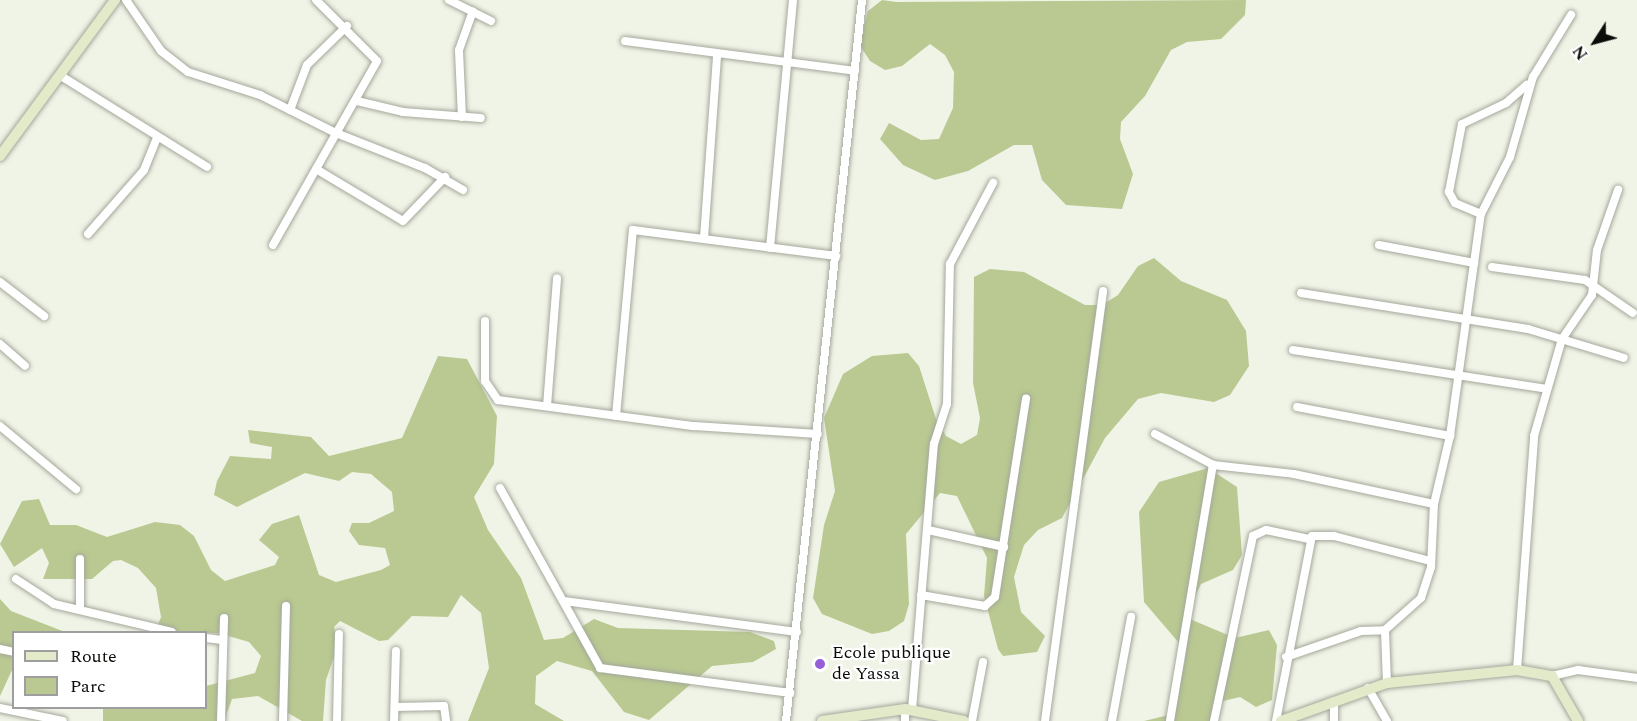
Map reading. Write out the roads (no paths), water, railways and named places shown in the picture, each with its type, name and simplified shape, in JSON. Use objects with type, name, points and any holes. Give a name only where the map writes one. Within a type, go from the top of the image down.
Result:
[{"type":"main road","points":[[0,156],[115,0]]},
{"type":"main road","points":[[1281,721],[1387,683],[1517,670],[1552,676],[1578,721]]},
{"type":"main road","points":[[822,721],[908,710],[964,721]]},
{"type":"street","points":[[126,0],[174,62],[290,110],[336,134],[445,177],[463,190]]},
{"type":"street","points":[[273,245],[357,101],[376,57],[347,26],[316,0]]},
{"type":"street","points":[[449,0],[491,21]]},
{"type":"street","points":[[770,248],[793,0]]},
{"type":"street","points":[[786,721],[819,434],[862,0]]},
{"type":"street","points":[[462,117],[459,50],[473,12]]},
{"type":"street","points":[[1481,214],[1455,203],[1449,192],[1462,124],[1521,93],[1571,15]]},
{"type":"street","points":[[290,110],[307,65],[347,26]]},
{"type":"street","points":[[625,41],[717,56],[855,70]]},
{"type":"street","points":[[704,238],[717,56]]},
{"type":"street","points":[[61,76],[207,167]]},
{"type":"street","points":[[1286,657],[1361,631],[1385,630],[1421,598],[1431,561],[1434,504],[1450,436],[1456,378],[1481,214],[1510,157],[1533,77]]},
{"type":"street","points":[[357,101],[404,112],[481,118]]},
{"type":"street","points":[[88,234],[144,170],[158,138]]},
{"type":"street","points":[[316,169],[403,220],[445,177]]},
{"type":"street","points":[[905,721],[928,530],[934,444],[947,404],[950,264],[993,183]]},
{"type":"street","points":[[1517,670],[1534,436],[1562,339],[1582,314],[1593,286],[1597,250],[1617,190]]},
{"type":"street","points":[[616,416],[631,231],[704,238],[836,256]]},
{"type":"street","points":[[1379,244],[1474,264]]},
{"type":"street","points":[[1491,267],[1585,280],[1633,313]]},
{"type":"street","points":[[547,406],[557,278]]},
{"type":"street","points":[[0,282],[44,316]]},
{"type":"street","points":[[1045,721],[1103,291]]},
{"type":"street","points":[[1301,293],[1562,339],[1624,358]]},
{"type":"street","points":[[485,321],[485,381],[491,395],[504,402],[753,432],[819,434]]},
{"type":"street","points":[[0,344],[25,366]]},
{"type":"street","points":[[1293,350],[1456,378],[1547,389]]},
{"type":"street","points":[[921,595],[991,604],[1004,547],[1026,398]]},
{"type":"street","points":[[1297,407],[1450,436]]},
{"type":"street","points":[[0,426],[76,489]]},
{"type":"street","points":[[1155,434],[1212,465],[1294,474],[1434,504]]},
{"type":"street","points":[[1170,721],[1212,465]]},
{"type":"street","points":[[500,488],[602,669],[790,693]]},
{"type":"street","points":[[928,530],[1004,547]]},
{"type":"street","points":[[1214,721],[1253,536],[1266,530],[1309,539],[1334,536],[1431,561]]},
{"type":"street","points":[[1276,721],[1309,539]]},
{"type":"street","points":[[80,609],[81,558]]},
{"type":"street","points":[[16,579],[54,604],[80,609],[149,631]]},
{"type":"street","points":[[564,601],[797,632]]},
{"type":"street","points":[[283,721],[286,606]]},
{"type":"street","points":[[1112,721],[1131,616]]},
{"type":"street","points":[[221,721],[224,618]]},
{"type":"street","points":[[1385,630],[1387,683]]},
{"type":"street","points":[[337,721],[339,633]]},
{"type":"street","points":[[207,638],[222,640]]},
{"type":"street","points":[[394,721],[396,651]]},
{"type":"street","points":[[972,721],[983,663]]},
{"type":"street","points":[[1552,676],[1578,670],[1637,678]]},
{"type":"street","points":[[1368,688],[1387,721]]},
{"type":"street","points":[[1334,701],[1334,721]]},
{"type":"street","points":[[395,707],[444,706],[446,721]]},
{"type":"street","points":[[0,708],[63,721]]},
{"type":"place","name":"Ecole publique de Yassa","points":[[820,664]]}]
